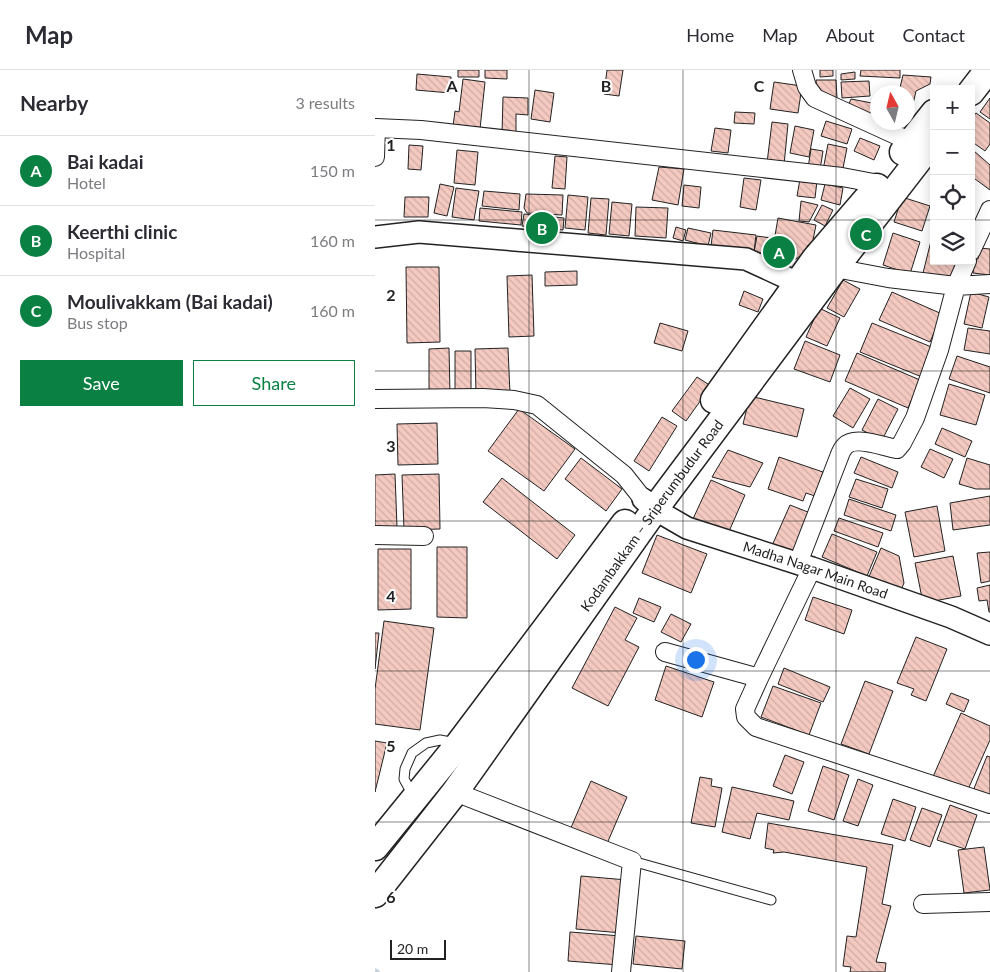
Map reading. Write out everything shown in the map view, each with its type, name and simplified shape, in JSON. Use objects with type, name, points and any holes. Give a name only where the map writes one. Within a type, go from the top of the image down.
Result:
[{"type":"main road","points":[[956,85],[968,70]]},
{"type":"main road","points":[[975,87],[988,70]]},
{"type":"main road","name":"Kodambakkam – Sriperumbudur Road","points":[[825,264],[924,144],[930,125]]},
{"type":"main road","name":"Kodambakkam – Sriperumbudur Road","points":[[375,894],[455,792],[650,504],[825,264],[879,184],[924,144]]},
{"type":"main road","name":"Kodambakkam – Sriperumbudur Road","points":[[375,847],[650,504]]},
{"type":"street","points":[[803,70],[807,87],[815,98],[924,144]]},
{"type":"street","points":[[375,157],[376,128],[421,130],[842,177],[879,184]]},
{"type":"street","points":[[975,242],[990,210]]},
{"type":"street","points":[[375,237],[419,232],[746,259],[807,289]]},
{"type":"street","points":[[825,264],[888,278],[956,286],[990,284]]},
{"type":"street","points":[[965,265],[956,286],[939,350],[915,418],[902,443],[897,449],[864,442],[852,442],[845,446],[839,457],[805,565],[745,709],[746,717],[756,727],[990,804]]},
{"type":"street","points":[[375,399],[483,398],[513,400],[537,405],[624,474],[650,504]]},
{"type":"street","name":"Madha Nagar Main Road","points":[[650,504],[687,528],[805,565],[951,617],[990,634]]},
{"type":"street","points":[[375,535],[424,536]]},
{"type":"street","points":[[665,652],[759,678]]},
{"type":"street","points":[[455,792],[632,861],[621,972]]},
{"type":"street","points":[[923,904],[990,902]]},
{"type":"lane","points":[[632,861],[771,900]]},
{"type":"building","points":[[458,70],[479,70],[479,77],[458,77]]},
{"type":"building","points":[[485,70],[507,70],[507,79],[485,78]]},
{"type":"building","points":[[607,70],[623,70],[619,96],[604,94]]},
{"type":"building","points":[[820,70],[833,70],[833,76],[820,77]]},
{"type":"building","points":[[861,70],[900,70],[900,78],[860,76]]},
{"type":"building","points":[[855,72],[855,79],[841,80],[841,74]]},
{"type":"building","points":[[417,74],[451,77],[450,93],[416,90]]},
{"type":"building","points":[[903,75],[931,77],[930,84],[916,91],[915,95],[915,85],[901,85]]},
{"type":"building","points":[[463,79],[485,82],[480,129],[453,126],[455,111],[459,112]]},
{"type":"building","points":[[816,80],[836,80],[837,98],[826,97],[817,90]]},
{"type":"building","points":[[869,81],[870,96],[842,98],[841,82]]},
{"type":"building","points":[[774,82],[802,86],[798,113],[770,109]]},
{"type":"building","points":[[535,90],[554,93],[550,122],[531,119]]},
{"type":"building","points":[[503,97],[528,98],[528,115],[516,114],[516,135],[502,134]]},
{"type":"building","points":[[990,98],[990,119],[980,112]]},
{"type":"building","points":[[851,99],[870,103],[870,117],[847,108]]},
{"type":"building","points":[[735,112],[755,113],[754,124],[734,123]]},
{"type":"building","points":[[976,113],[990,123],[990,144],[985,151],[975,144]]},
{"type":"building","points":[[826,121],[852,129],[847,144],[821,136]]},
{"type":"building","points":[[772,122],[788,124],[784,165],[767,163]]},
{"type":"building","points":[[795,126],[814,130],[809,157],[790,153]]},
{"type":"building","points":[[715,128],[731,130],[728,153],[711,151]]},
{"type":"building","points":[[860,138],[880,146],[874,160],[854,151]]},
{"type":"building","points":[[828,144],[847,148],[842,173],[823,170]]},
{"type":"building","points":[[409,145],[423,146],[421,170],[408,169]]},
{"type":"building","points":[[811,149],[823,151],[820,170],[808,168]]},
{"type":"building","points":[[457,150],[478,152],[475,185],[454,183]]},
{"type":"building","points":[[975,152],[990,165],[990,190],[975,179]]},
{"type":"building","points":[[555,156],[567,157],[565,189],[552,188]]},
{"type":"building","points":[[659,167],[684,169],[678,205],[652,200]]},
{"type":"building","points":[[744,178],[761,180],[756,210],[740,207]]},
{"type":"building","points":[[800,179],[817,181],[815,198],[797,196]]},
{"type":"building","points":[[440,184],[454,187],[447,216],[434,213]]},
{"type":"building","points":[[825,184],[843,188],[840,205],[821,200]]},
{"type":"building","points":[[684,185],[701,187],[699,208],[682,206]]},
{"type":"building","points":[[456,188],[479,191],[474,220],[452,217]]},
{"type":"building","points":[[484,191],[520,194],[519,210],[482,206]]},
{"type":"building","points":[[526,194],[563,195],[562,215],[527,213],[524,208]]},
{"type":"building","points":[[568,195],[588,197],[585,230],[565,228]]},
{"type":"building","points":[[405,197],[429,197],[428,217],[404,217]]},
{"type":"building","points":[[902,197],[930,206],[922,231],[894,222]]},
{"type":"building","points":[[591,198],[609,199],[606,235],[588,233]]},
{"type":"building","points":[[801,201],[818,205],[809,222],[799,221]]},
{"type":"building","points":[[612,202],[632,204],[629,236],[609,234]]},
{"type":"building","points":[[822,205],[833,210],[825,226],[814,220]]},
{"type":"building","points":[[636,207],[668,208],[666,238],[635,236]]},
{"type":"building","points":[[480,208],[522,212],[521,225],[479,221]]},
{"type":"building","points":[[524,214],[564,218],[563,230],[522,226]]},
{"type":"building","points":[[778,218],[816,225],[812,245],[808,245],[804,253],[796,259],[786,262],[771,259]]},
{"type":"building","points":[[676,227],[686,230],[683,241],[673,238]]},
{"type":"building","points":[[688,228],[711,233],[708,246],[685,240]]},
{"type":"building","points":[[713,230],[756,235],[754,252],[711,246]]},
{"type":"building","points":[[893,233],[920,242],[910,274],[883,265]]},
{"type":"building","points":[[757,236],[771,238],[768,255],[754,252]]},
{"type":"building","points":[[930,245],[930,265],[956,265],[950,280],[923,273]]},
{"type":"building","points":[[979,248],[990,249],[990,275],[973,273],[975,259],[978,259]]},
{"type":"building","points":[[406,267],[439,267],[440,342],[407,343]]},
{"type":"building","points":[[577,271],[577,285],[545,286],[545,272]]},
{"type":"building","points":[[532,275],[534,336],[509,337],[507,276]]},
{"type":"building","points":[[843,280],[860,289],[844,317],[827,308]]},
{"type":"building","points":[[744,291],[763,299],[758,312],[739,305]]},
{"type":"building","points":[[892,292],[942,314],[930,342],[879,320]]},
{"type":"building","points":[[971,292],[989,297],[982,328],[964,324]]},
{"type":"building","points":[[819,308],[840,318],[827,346],[806,337]]},
{"type":"building","points":[[660,323],[688,331],[682,351],[654,343]]},
{"type":"building","points":[[872,323],[934,348],[922,377],[860,352]]},
{"type":"building","points":[[968,328],[990,331],[990,354],[964,350]]},
{"type":"building","points":[[805,341],[840,355],[830,382],[794,369]]},
{"type":"building","points":[[449,348],[450,393],[429,394],[429,349]]},
{"type":"building","points":[[508,348],[510,394],[476,395],[475,349]]},
{"type":"building","points":[[455,351],[471,351],[471,391],[455,391]]},
{"type":"building","points":[[857,353],[920,380],[908,408],[845,381]]},
{"type":"building","points":[[957,356],[990,367],[990,393],[949,379]]},
{"type":"building","points":[[697,377],[711,386],[686,421],[672,411]]},
{"type":"building","points":[[949,384],[985,395],[976,425],[940,415]]},
{"type":"building","points":[[850,388],[870,399],[853,428],[833,416]]},
{"type":"building","points":[[750,396],[804,409],[797,437],[743,424]]},
{"type":"building","points":[[878,399],[898,409],[882,440],[862,430]]},
{"type":"building","points":[[519,409],[575,449],[544,491],[488,451]]},
{"type":"building","points":[[662,417],[677,426],[649,471],[634,461]]},
{"type":"building","points":[[437,423],[438,464],[398,465],[397,424]]},
{"type":"building","points":[[942,428],[972,441],[965,457],[935,444]]},
{"type":"building","points":[[930,449],[953,459],[944,478],[921,467]]},
{"type":"building","points":[[728,450],[763,463],[750,487],[712,477]]},
{"type":"building","points":[[779,457],[823,472],[815,496],[806,493],[803,501],[768,489]]},
{"type":"building","points":[[861,457],[898,472],[892,488],[854,473]]},
{"type":"building","points":[[581,458],[622,489],[606,511],[565,479]]},
{"type":"building","points":[[967,458],[990,465],[990,489],[976,489],[959,484]]},
{"type":"building","points":[[395,474],[397,527],[375,527],[375,475]]},
{"type":"building","points":[[439,474],[440,529],[404,530],[402,475]]},
{"type":"building","points":[[502,478],[575,535],[557,559],[483,502]]},
{"type":"building","points":[[856,479],[888,489],[882,508],[849,497]]},
{"type":"building","points":[[711,480],[745,495],[727,536],[692,521]]},
{"type":"building","points":[[990,496],[990,525],[953,530],[950,503]]},
{"type":"building","points":[[849,499],[896,515],[891,531],[844,515]]},
{"type":"building","points":[[790,505],[813,514],[794,558],[771,548]]},
{"type":"building","points":[[937,506],[945,551],[914,557],[905,512]]},
{"type":"building","points":[[839,518],[883,533],[878,547],[834,531]]},
{"type":"building","points":[[832,534],[877,552],[867,576],[822,557]]},
{"type":"building","points":[[657,535],[707,554],[691,593],[642,573]]},
{"type":"building","points":[[437,547],[467,547],[467,618],[437,617]]},
{"type":"building","points":[[881,548],[899,556],[904,583],[900,592],[868,579]]},
{"type":"building","points":[[378,549],[411,549],[411,609],[378,610]]},
{"type":"building","points":[[990,552],[990,581],[981,583],[977,553]]},
{"type":"building","points":[[953,556],[961,596],[923,603],[915,563]]},
{"type":"building","points":[[990,585],[989,612],[987,600],[979,601],[977,588]]},
{"type":"building","points":[[813,597],[852,610],[844,634],[805,620]]},
{"type":"building","points":[[639,598],[661,607],[654,622],[633,613]]},
{"type":"building","points":[[615,607],[637,618],[625,640],[639,647],[608,706],[572,688]]},
{"type":"building","points":[[671,614],[691,624],[681,642],[661,632]]},
{"type":"building","points":[[384,621],[434,628],[420,730],[375,724],[375,689]]},
{"type":"building","points":[[375,633],[379,633],[375,669]]},
{"type":"building","points":[[916,637],[947,649],[926,701],[911,695],[914,689],[897,683]]},
{"type":"building","points":[[666,666],[714,682],[702,717],[655,700]]},
{"type":"building","points":[[784,668],[830,687],[823,702],[778,684]]},
{"type":"building","points":[[865,681],[893,691],[869,754],[841,744]]},
{"type":"building","points":[[773,686],[821,703],[809,735],[761,717]]},
{"type":"building","points":[[951,693],[969,700],[964,712],[946,704]]},
{"type":"building","points":[[961,713],[990,726],[990,740],[966,794],[932,779]]},
{"type":"building","points":[[375,741],[387,743],[375,792]]},
{"type":"building","points":[[785,755],[804,762],[792,794],[773,786]]},
{"type":"building","points":[[987,756],[990,757],[990,798],[973,791]]},
{"type":"building","points":[[823,766],[849,775],[834,820],[808,811]]},
{"type":"building","points":[[700,777],[712,779],[711,786],[722,788],[715,827],[691,823]]},
{"type":"building","points":[[858,779],[873,785],[858,826],[843,821]]},
{"type":"building","points":[[591,781],[627,797],[606,846],[570,830]]},
{"type":"building","points":[[732,787],[794,801],[789,820],[757,813],[750,839],[722,832]]},
{"type":"building","points":[[893,799],[916,807],[905,841],[881,834]]},
{"type":"building","points":[[950,805],[977,815],[965,849],[937,840]]},
{"type":"building","points":[[922,808],[942,815],[930,847],[910,840]]},
{"type":"building","points":[[768,823],[893,845],[882,904],[891,906],[876,962],[886,963],[885,972],[850,972],[851,967],[843,966],[847,936],[856,937],[867,867],[784,852],[773,853],[774,850],[765,848]]},
{"type":"building","points":[[984,847],[990,890],[964,893],[958,850]]},
{"type":"building","points":[[581,876],[627,880],[622,933],[576,929]]},
{"type":"building","points":[[570,932],[621,936],[619,965],[568,961]]},
{"type":"building","points":[[636,936],[685,941],[682,969],[633,964]]},
{"type":"place","name":"Keerthi clinic","points":[[542,228]]},
{"type":"place","name":"Moulivakkam (Bai kadai)","points":[[866,234]]},
{"type":"place","name":"Bai kadai","points":[[779,252]]}]
